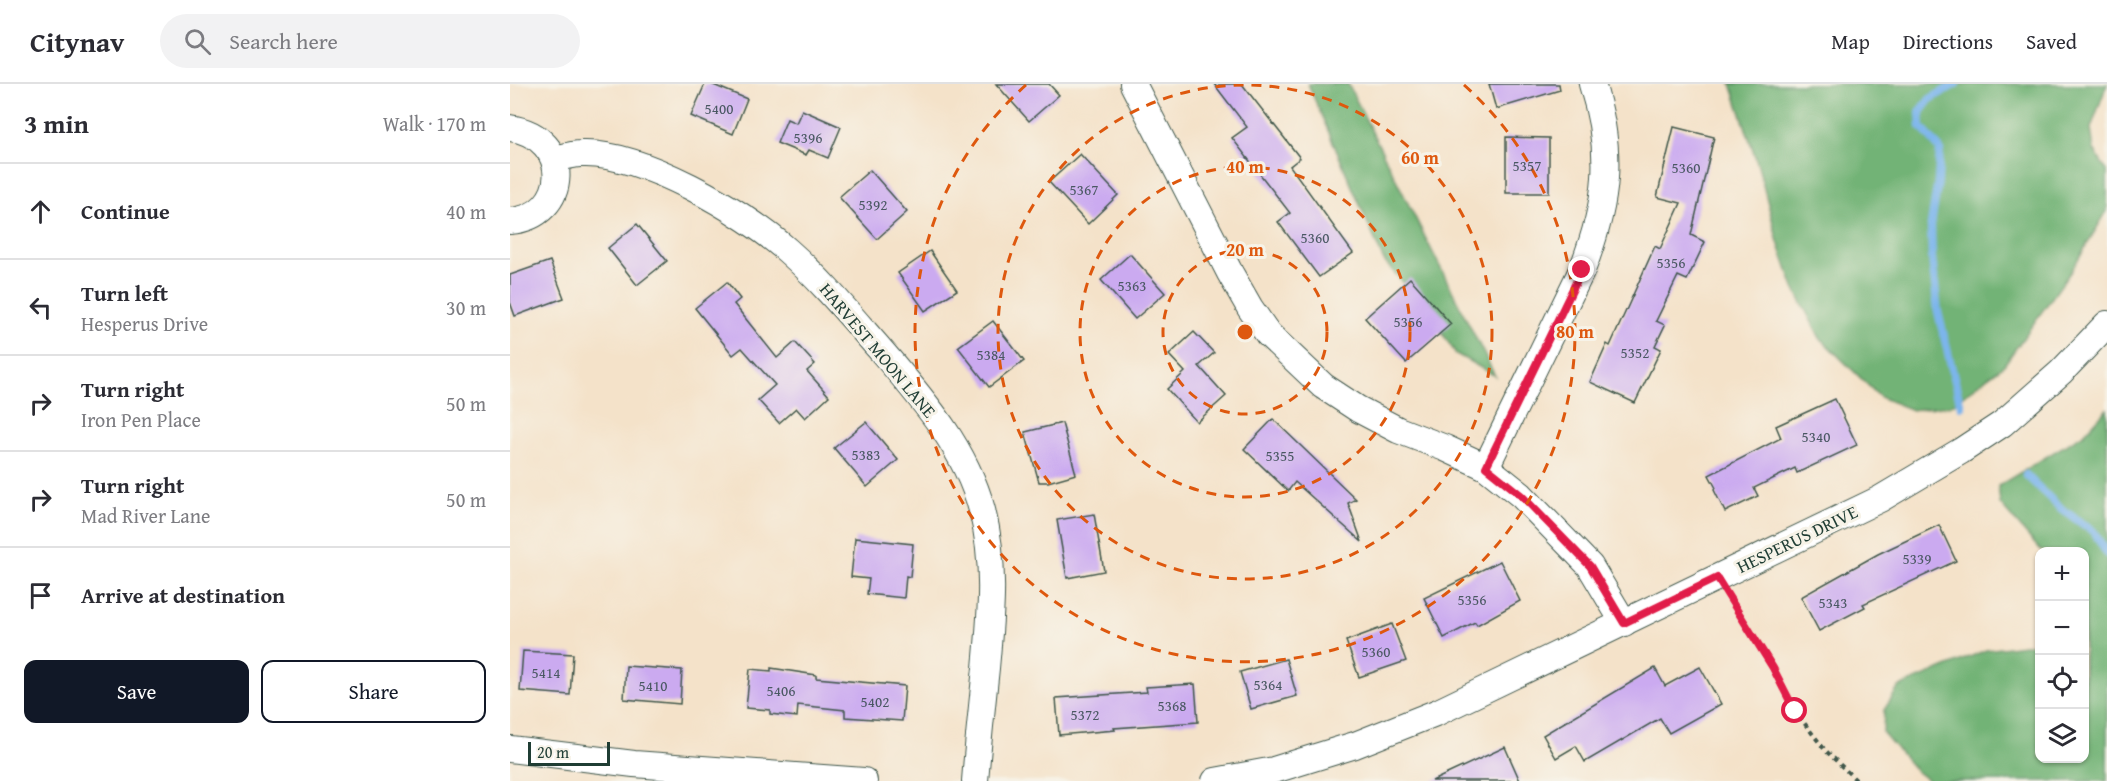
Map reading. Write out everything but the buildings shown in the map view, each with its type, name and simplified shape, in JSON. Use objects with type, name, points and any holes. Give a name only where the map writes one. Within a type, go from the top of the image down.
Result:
[{"type":"street","points":[[1133,84],[1230,273],[1268,334],[1323,386],[1358,409],[1398,430],[1486,467],[1521,495],[1590,566],[1624,623]]},
{"type":"street","points":[[1486,467],[1582,270],[1594,238],[1602,209],[1606,176],[1605,142],[1592,84]]},
{"type":"street","points":[[510,128],[526,130],[542,140],[555,159],[556,184],[548,202],[537,213],[521,220],[510,221]]},
{"type":"street","name":"HARVEST MOON LANE","points":[[555,159],[582,153],[617,158],[663,174],[712,198],[752,222],[787,250],[821,283],[922,398],[946,433],[967,467],[982,508],[990,548],[992,600],[975,781]]},
{"type":"street","name":"HESPERUS DRIVE","points":[[1215,781],[1274,770],[1355,745],[1438,712],[1880,499],[1962,451],[2002,424],[2061,372],[2107,324]]},
{"type":"street","points":[[510,749],[634,772],[864,781]]},
{"type":"path","points":[[1717,578],[1773,668],[1795,711],[1825,750],[1857,781]]},
{"type":"green space","points":[[1308,84],[1348,84],[1495,376],[1456,354],[1424,306],[1384,261]]},
{"type":"green space","points":[[1731,84],[2107,84],[2091,128],[2094,150],[2107,171],[2107,211],[2071,271],[2004,365],[1951,405],[1912,410],[1880,397],[1820,338],[1794,288],[1778,242],[1757,162]]},
{"type":"green space","points":[[2107,409],[2107,781],[1929,781],[1916,771],[1883,733],[1884,710],[1899,687],[1986,650],[2035,644],[2035,763],[2089,763],[2089,547],[2038,547],[2000,504],[1998,486],[2084,434]]},
{"type":"waterway","points":[[1956,84],[1930,99],[1920,112],[1921,127],[1940,149],[1931,225],[1932,258],[1938,312],[1961,406]]},
{"type":"waterway","points":[[2026,475],[2059,507],[2094,532],[2107,554]]},
{"type":"route","points":[[1582,270],[1486,467],[1521,495],[1590,566],[1624,623],[1717,578],[1773,668],[1795,711]]}]
